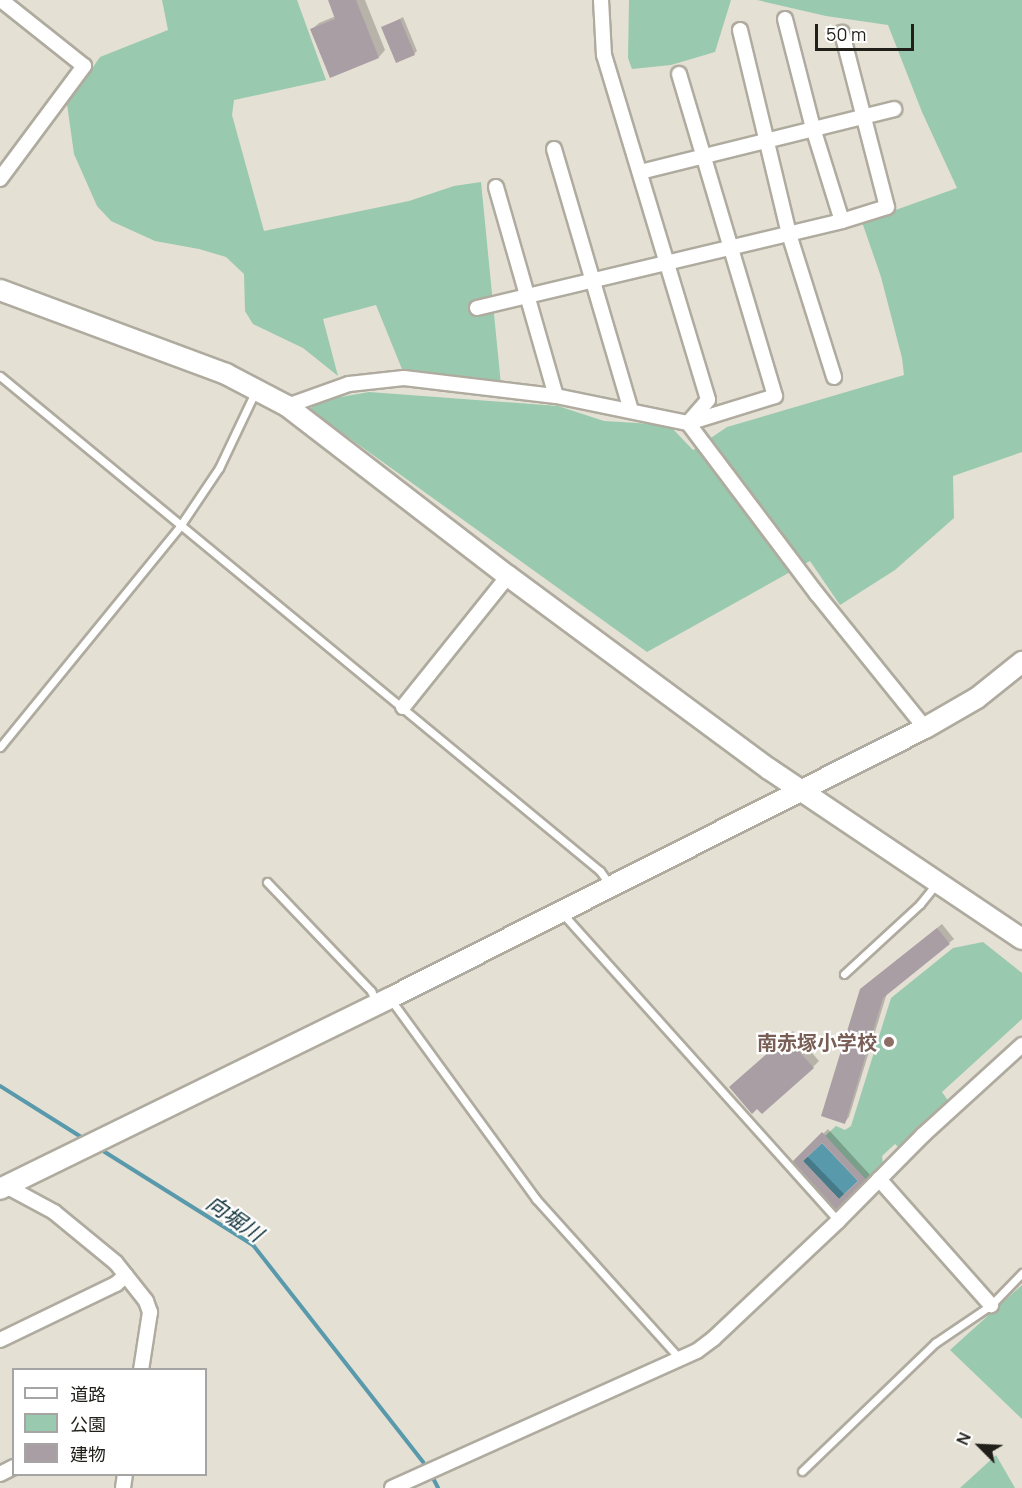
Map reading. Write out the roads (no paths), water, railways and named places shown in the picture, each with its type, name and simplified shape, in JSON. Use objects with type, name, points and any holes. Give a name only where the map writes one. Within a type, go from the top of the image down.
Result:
[{"type":"street","points":[[0,179],[84,66],[1,0]]},
{"type":"street","points":[[601,0],[604,55],[708,400],[688,423]]},
{"type":"street","points":[[785,19],[813,128],[842,221]]},
{"type":"street","points":[[740,30],[789,234],[834,377]]},
{"type":"street","points":[[477,308],[842,221],[887,207],[842,33]]},
{"type":"street","points":[[287,406],[349,384],[404,378],[556,396],[688,423],[775,396],[679,74]]},
{"type":"street","points":[[640,172],[894,109]]},
{"type":"street","points":[[554,149],[631,411]]},
{"type":"street","points":[[496,187],[556,396]]},
{"type":"street","points":[[0,290],[257,388],[287,406],[508,576],[800,789],[1022,939]]},
{"type":"street","points":[[688,423],[817,594],[925,728]]},
{"type":"street","points":[[403,707],[508,576]]},
{"type":"street","points":[[3,1188],[383,1001],[925,728],[977,698],[1022,662]]},
{"type":"street","points":[[392,1488],[697,1351],[714,1338],[1022,1045]]},
{"type":"street","points":[[879,1179],[991,1305]]},
{"type":"street","points":[[3,1188],[54,1212],[116,1263],[146,1301],[150,1312],[141,1368]]},
{"type":"street","points":[[0,1340],[116,1284],[126,1275]]},
{"type":"lane","points":[[0,376],[600,871],[611,886]]},
{"type":"lane","points":[[0,747],[180,526],[219,468],[257,388]]},
{"type":"lane","points":[[267,882],[371,991],[398,1013],[536,1198],[680,1359]]},
{"type":"lane","points":[[844,974],[920,904],[937,882]]},
{"type":"lane","points":[[560,911],[570,926],[838,1221]]},
{"type":"lane","points":[[802,1471],[935,1343],[991,1305],[1022,1273]]},
{"type":"water","points":[[822,1143],[858,1181],[839,1199],[803,1161]]},
{"type":"waterway","name":"向堀川","points":[[0,1086],[86,1140]]},
{"type":"waterway","name":"向堀川","points":[[100,1149],[253,1245],[423,1462]]},
{"type":"waterway","name":"向堀川","points":[[434,1480],[438,1488]]},
{"type":"place","name":"南赤塚小学校","points":[[889,1042]]}]
